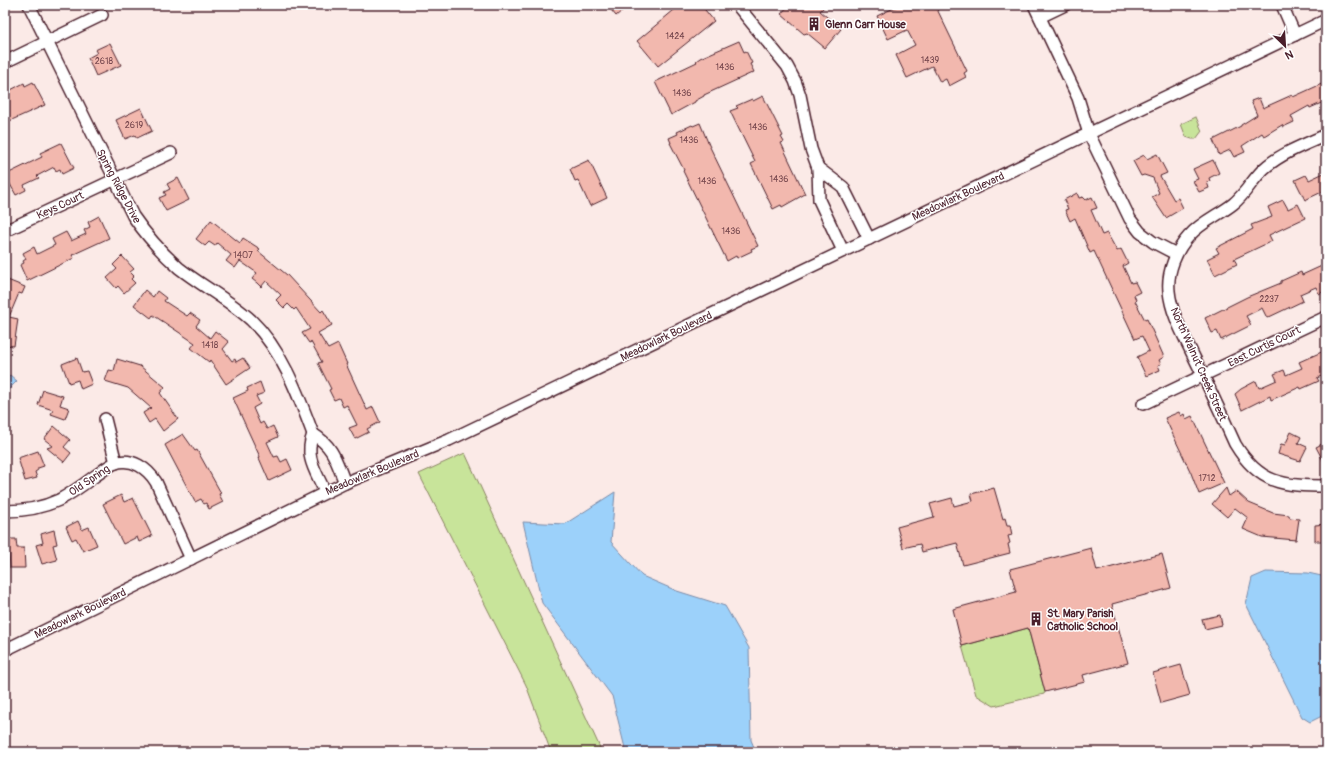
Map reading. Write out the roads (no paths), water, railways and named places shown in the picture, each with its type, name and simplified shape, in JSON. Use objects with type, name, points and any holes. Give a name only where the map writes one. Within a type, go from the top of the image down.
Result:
[{"type":"street","name":"Spring Ridge Drive","points":[[29,5],[133,216],[162,252],[180,268],[242,312],[267,338],[291,380],[313,434],[329,447],[345,483]]},
{"type":"street","points":[[1034,5],[1078,98],[1089,134],[1130,218],[1140,232],[1153,242],[1176,254],[1185,240],[1201,224],[1234,203],[1266,166],[1280,156],[1326,135]]},
{"type":"street","points":[[1040,17],[1065,5]]},
{"type":"street","points":[[1282,5],[1295,35]]},
{"type":"street","points":[[740,6],[787,66],[795,81],[800,95],[811,149],[818,168],[819,200],[843,251]]},
{"type":"street","points":[[5,62],[102,15]]},
{"type":"street","name":"Meadowlark Boulevard","points":[[5,650],[325,492],[448,440],[1326,20]]},
{"type":"street","name":"Keys Court","points":[[5,231],[171,153]]},
{"type":"street","points":[[818,168],[843,187],[869,239]]},
{"type":"street","name":"North Walnut Creek Street","points":[[1176,254],[1169,283],[1170,298],[1178,322],[1241,454],[1249,464],[1264,475],[1284,484],[1299,486],[1326,486]]},
{"type":"street","name":"East Curtis Court","points":[[1143,404],[1326,317]]},
{"type":"street","points":[[105,419],[116,463]]},
{"type":"street","points":[[313,434],[309,444],[309,456],[325,492]]},
{"type":"street","name":"Old Spring","points":[[5,511],[34,508],[58,500],[116,463],[133,463],[152,475],[191,559]]},
{"type":"water","points":[[10,375],[17,381],[5,393],[5,380]]},
{"type":"water","points":[[615,492],[611,542],[642,576],[677,591],[725,606],[749,648],[751,740],[756,752],[626,752],[612,696],[542,603],[523,522],[565,524]]},
{"type":"water","points":[[1266,572],[1308,573],[1326,577],[1326,714],[1310,722],[1302,717],[1246,604],[1252,578]]},
{"type":"place","name":"Glenn Carr House","points":[[814,24]]},
{"type":"place","name":"St. Mary Parish Catholic School","points":[[1036,619]]}]
